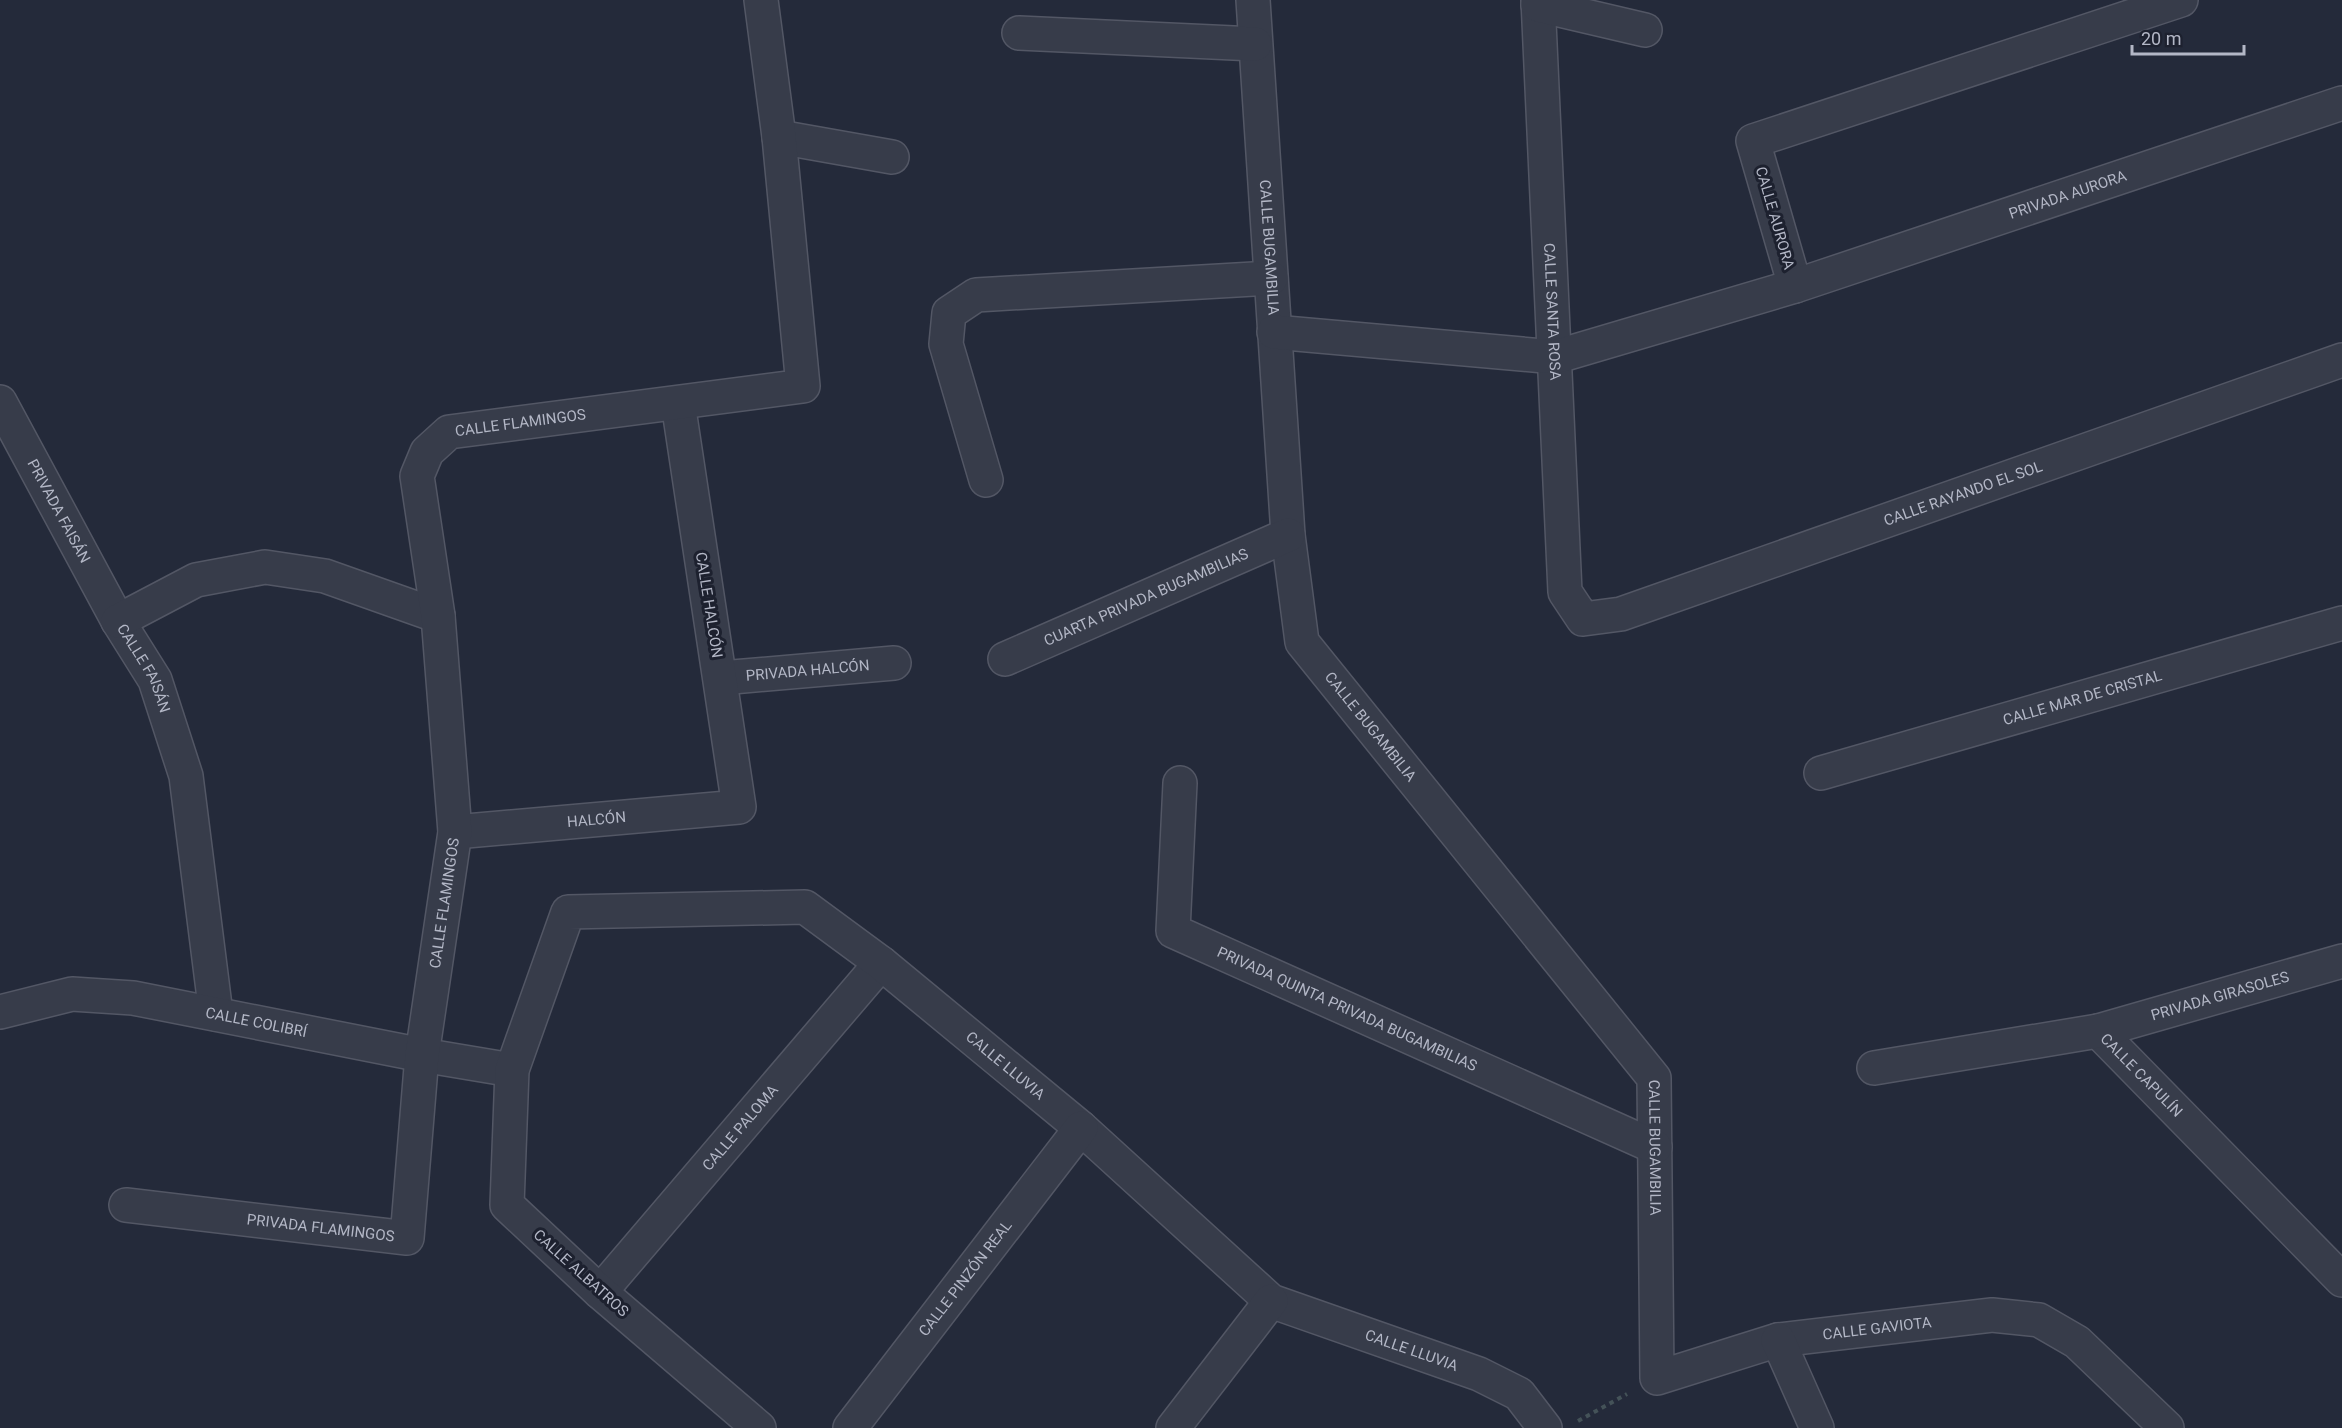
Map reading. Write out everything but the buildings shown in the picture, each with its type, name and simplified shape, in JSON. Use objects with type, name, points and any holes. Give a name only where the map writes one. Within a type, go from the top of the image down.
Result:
[{"type":"street","name":"CALLE FLAMINGOS","points":[[422,1054],[455,832],[438,616],[417,476],[428,452],[449,432],[803,386],[779,137],[761,0]]},
{"type":"street","name":"CALLE BUGAMBILIA","points":[[1253,0],[1288,535],[1302,642],[1654,1078],[1657,1378]]},
{"type":"street","name":"CALLE AURORA","points":[[1274,332],[1555,357],[1795,286],[1753,141],[2181,0]]},
{"type":"street","points":[[1538,2],[1645,30]]},
{"type":"street","name":"CALLE SANTA ROSA","points":[[1538,2],[1565,592],[1583,619]]},
{"type":"street","points":[[1019,33],[1255,44]]},
{"type":"street","name":"PRIVADA AURORA","points":[[1795,286],[2342,103]]},
{"type":"street","points":[[779,137],[892,157]]},
{"type":"street","points":[[986,480],[946,344],[949,313],[976,296],[1271,278]]},
{"type":"street","name":"CALLE RAYANDO EL SOL","points":[[1583,619],[1621,614],[2342,360]]},
{"type":"street","name":"PRIVADA FAISÁN","points":[[0,402],[118,621]]},
{"type":"street","name":"CALLE HALCÓN","points":[[678,403],[739,807]]},
{"type":"street","name":"CUARTA PRIVADA BUGAMBILIAS","points":[[1005,659],[1288,535]]},
{"type":"street","name":"CALLE FAISÁN","points":[[216,1014],[186,776],[154,680],[118,621],[196,580],[265,567],[325,576],[438,616]]},
{"type":"street","name":"CALLE MAR DE CRISTAL","points":[[1821,773],[2342,623]]},
{"type":"street","name":"PRIVADA HALCÓN","points":[[720,678],[894,663]]},
{"type":"street","name":"PRIVADA QUINTA PRIVADA BUGAMBILIAS","points":[[1180,783],[1173,931],[1655,1148]]},
{"type":"street","name":"HALCÓN","points":[[455,832],[739,807]]},
{"type":"street","name":"CALLE LLUVIA","points":[[512,1070],[568,912],[805,907],[881,963],[1081,1128],[1271,1301],[1479,1374],[1519,1394],[1560,1425]]},
{"type":"street","name":"PRIVADA GIRASOLES","points":[[2098,1031],[2342,961]]},
{"type":"street","name":"CALLE PALOMA","points":[[600,1292],[881,963]]},
{"type":"street","name":"CALLE COLIBRÍ","points":[[0,1012],[72,994],[133,998],[512,1070]]},
{"type":"street","name":"CALLE CAPULÍN","points":[[1874,1068],[2098,1031],[2342,1280]]},
{"type":"street","name":"PRIVADA FLAMINGOS","points":[[126,1205],[407,1238],[422,1054]]},
{"type":"street","name":"CALLE ALBATROS","points":[[512,1070],[507,1205],[600,1292],[759,1428]]},
{"type":"street","name":"CALLE PINZÓN REAL","points":[[850,1428],[1081,1128]]},
{"type":"street","points":[[1173,1428],[1271,1301]]},
{"type":"street","name":"CALLE GAVIOTA","points":[[1657,1378],[1778,1340],[1992,1315],[2039,1320],[2077,1342],[2150,1422]]},
{"type":"street","points":[[1778,1340],[1817,1428]]},
{"type":"path","points":[[1560,1425],[1657,1378]]}]
